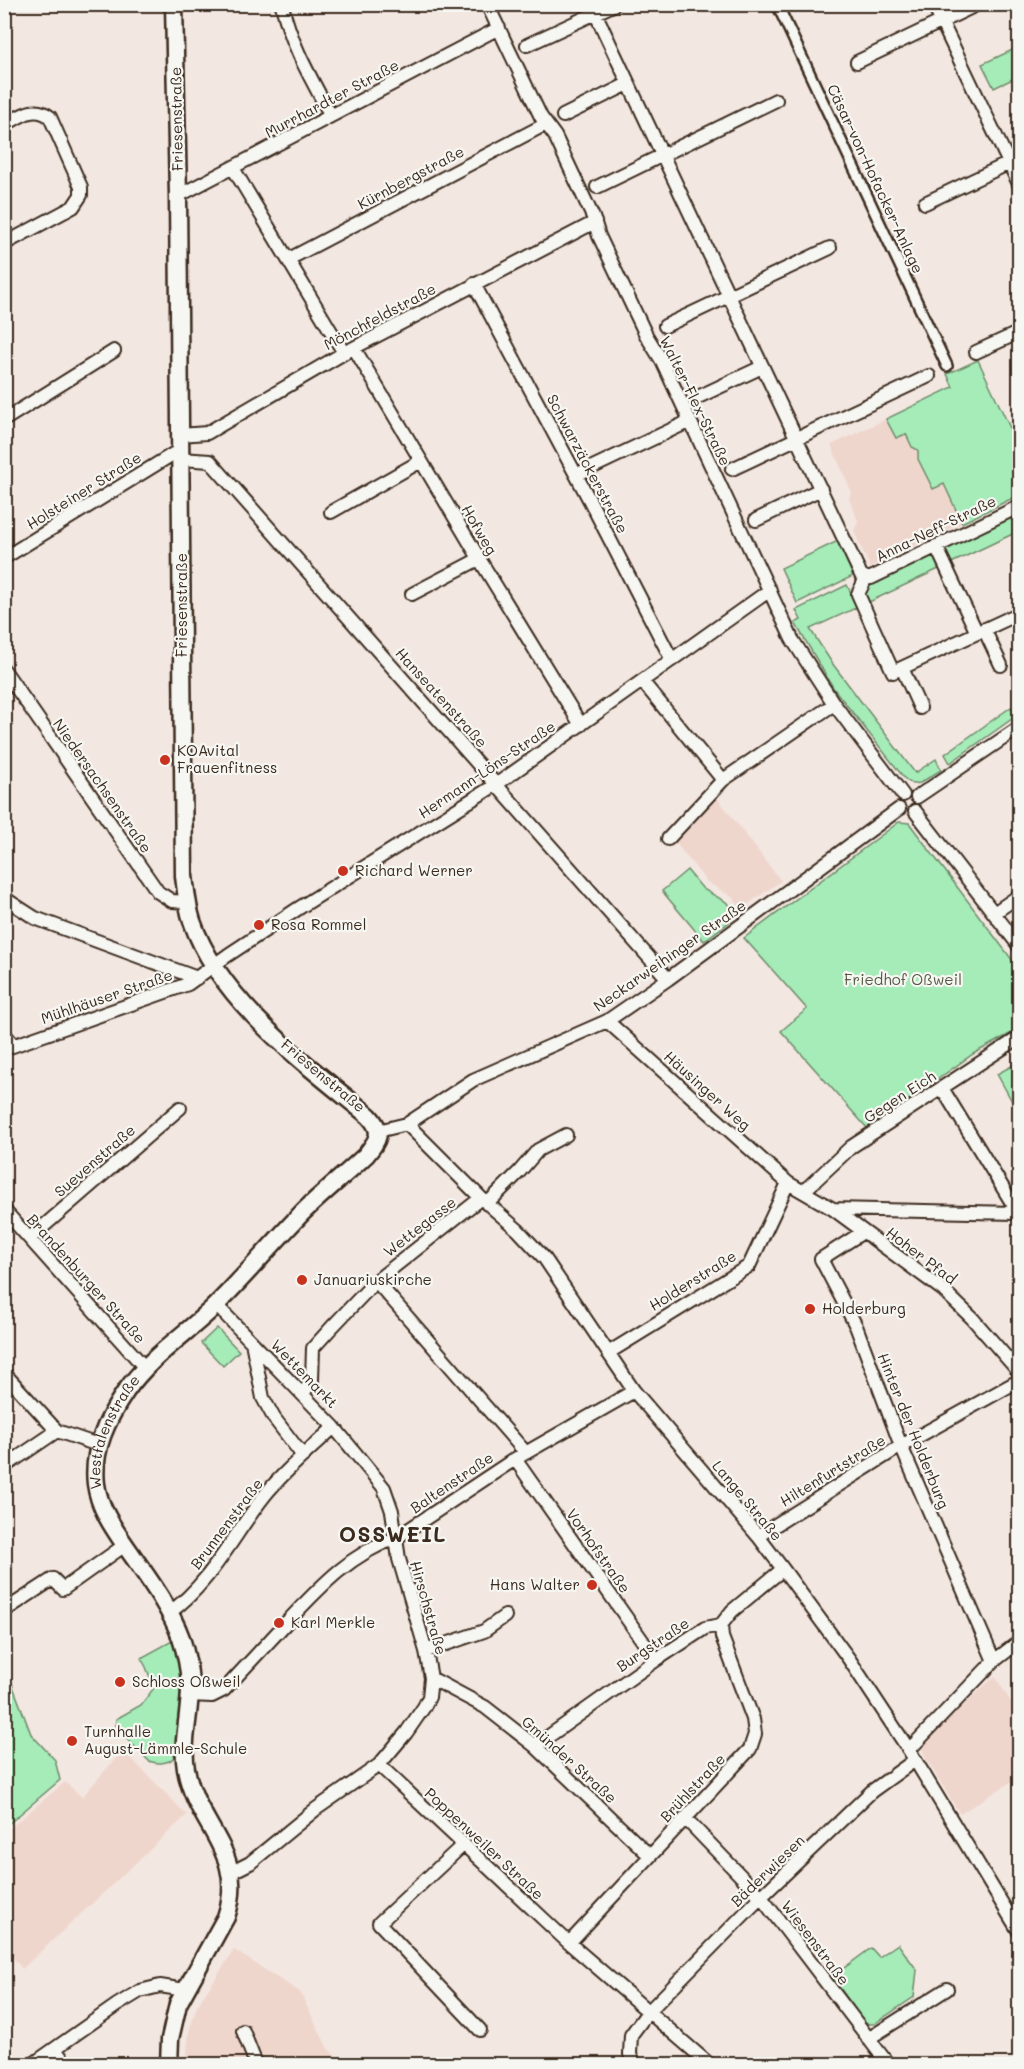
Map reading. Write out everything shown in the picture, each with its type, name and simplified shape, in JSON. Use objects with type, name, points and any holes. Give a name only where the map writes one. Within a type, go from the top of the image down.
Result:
[{"type":"main road","name":"Friesenstraße","points":[[174,4],[181,456],[184,876],[188,902],[197,932],[215,964],[241,1000],[270,1032],[369,1116],[378,1131]]},
{"type":"main road","name":"Westfalenstraße","points":[[169,2064],[170,2038],[178,2004],[226,1917],[231,1896],[230,1873],[227,1858],[198,1805],[186,1769],[184,1749],[189,1695],[188,1663],[180,1637],[169,1613],[107,1516],[96,1487],[95,1460],[98,1445],[106,1425],[125,1393],[146,1369],[216,1305],[305,1211],[366,1155],[377,1141],[378,1131]]},
{"type":"street","points":[[283,4],[286,25],[294,46],[331,116]]},
{"type":"street","name":"Walter-Flex-Straße","points":[[487,4],[541,117],[555,136],[595,222],[599,236],[646,335],[662,361],[792,639],[834,704],[903,795]]},
{"type":"street","points":[[527,45],[593,9],[615,4]]},
{"type":"street","name":"Cäsar-von-Hofacker-Anlage","points":[[777,4],[947,366]]},
{"type":"street","points":[[933,4],[1014,161],[1020,186]]},
{"type":"street","points":[[857,62],[978,4]]},
{"type":"street","points":[[593,9],[861,575],[866,578],[858,594],[893,672],[1020,613]]},
{"type":"street","name":"Murrhardter Straße","points":[[178,196],[499,28]]},
{"type":"street","points":[[563,116],[628,84]]},
{"type":"street","points":[[597,187],[776,100]]},
{"type":"street","points":[[4,125],[36,110],[43,111],[50,117],[78,180],[81,195],[73,207],[4,244]]},
{"type":"street","name":"Kürnbergstraße","points":[[289,259],[546,124]]},
{"type":"street","points":[[925,203],[1014,161]]},
{"type":"street","name":"Hofweg","points":[[233,168],[289,259],[421,461],[581,725]]},
{"type":"street","name":"Mönchfeldstraße","points":[[180,435],[207,433],[349,351],[595,222]]},
{"type":"street","points":[[665,326],[830,248]]},
{"type":"street","name":"Schwarzäckerstraße","points":[[474,284],[672,660]]},
{"type":"street","points":[[976,352],[1020,332]]},
{"type":"street","points":[[4,420],[114,351]]},
{"type":"street","points":[[698,398],[762,367]]},
{"type":"street","points":[[732,470],[929,376]]},
{"type":"street","points":[[576,475],[690,421]]},
{"type":"street","name":"Holsteiner Straße","points":[[4,558],[173,454],[181,456]]},
{"type":"street","name":"Hanseatenstraße","points":[[181,456],[210,461],[668,979]]},
{"type":"street","points":[[331,513],[421,461]]},
{"type":"street","points":[[756,520],[821,489]]},
{"type":"street","name":"Anna-Neff-Straße","points":[[866,578],[871,578],[1019,508]]},
{"type":"street","points":[[936,546],[1001,665]]},
{"type":"street","points":[[412,594],[479,559]]},
{"type":"street","name":"Hermann-Löns-Straße","points":[[215,964],[299,908],[497,784],[770,590]]},
{"type":"street","points":[[902,668],[920,708]]},
{"type":"street","name":"Niedersachsenstraße","points":[[4,670],[158,892],[172,901],[188,902]]},
{"type":"street","points":[[642,681],[723,780]]},
{"type":"street","points":[[668,839],[723,780],[834,704]]},
{"type":"street","points":[[917,797],[1020,727]]},
{"type":"street","points":[[910,793],[917,797],[919,806],[915,811],[908,814],[899,809],[898,802],[903,795],[910,793]]},
{"type":"street","name":"Neckarweihinger Straße","points":[[378,1131],[407,1124],[473,1080],[607,1022],[899,809]]},
{"type":"street","points":[[915,811],[1020,947]]},
{"type":"street","points":[[993,913],[1020,895]]},
{"type":"street","points":[[4,898],[35,918],[197,978]]},
{"type":"street","name":"Mühlhäuser Straße","points":[[9,1047],[188,984],[215,964]]},
{"type":"street","name":"Häusinger Weg","points":[[607,1022],[788,1183]]},
{"type":"street","points":[[4,1034],[9,1047]]},
{"type":"street","name":"Gegen Eich","points":[[804,1191],[851,1147],[1020,1037]]},
{"type":"street","points":[[942,1088],[1018,1214]]},
{"type":"street","name":"Suevenstraße","points":[[30,1238],[180,1108]]},
{"type":"street","name":"Lange Straße","points":[[407,1124],[484,1201],[518,1230],[545,1259],[634,1391],[758,1536],[849,1659],[912,1755],[1020,1933]]},
{"type":"street","name":"Wettegasse","points":[[303,1394],[312,1380],[313,1348],[362,1294],[376,1281],[484,1201],[519,1172],[538,1149],[566,1134]]},
{"type":"street","name":"Hoher Pfad","points":[[788,1183],[833,1209],[943,1290],[972,1318],[1020,1373]]},
{"type":"street","name":"Holderstraße","points":[[608,1353],[749,1266],[788,1183]]},
{"type":"street","points":[[833,1209],[1018,1214]]},
{"type":"street","name":"Brandenburger Straße","points":[[4,1210],[146,1369]]},
{"type":"street","name":"Hinter der Holderburg","points":[[863,1232],[821,1260],[856,1326],[901,1446],[994,1661]]},
{"type":"street","name":"Vorhofstraße","points":[[376,1281],[521,1456],[656,1660]]},
{"type":"street","name":"Wettemarkt","points":[[216,1305],[334,1426]]},
{"type":"street","name":"Wettemarkt","points":[[252,1342],[263,1398],[274,1418],[303,1456]]},
{"type":"street","points":[[4,1373],[57,1431],[98,1445]]},
{"type":"street","name":"Hiltenfurtstraße","points":[[758,1536],[901,1446],[1020,1380]]},
{"type":"street","name":"Baltenstraße","points":[[189,1695],[212,1696],[224,1690],[326,1581],[353,1558],[376,1545],[396,1538],[521,1456],[634,1391]]},
{"type":"street","name":"Brunnenstraße","points":[[169,1613],[187,1599],[224,1556],[266,1494],[334,1426]]},
{"type":"street","name":"Hirschstraße","points":[[334,1426],[384,1488],[392,1511],[403,1576],[426,1651],[431,1678],[429,1697],[424,1707],[379,1765]]},
{"type":"street","points":[[4,1467],[57,1431]]},
{"type":"street","points":[[4,1611],[53,1579],[63,1589],[125,1545]]},
{"type":"street","name":"Burgstraße","points":[[535,1746],[705,1628],[721,1625],[732,1611],[783,1569]]},
{"type":"street","points":[[426,1651],[483,1631],[505,1616]]},
{"type":"street","name":"Brühlstraße","points":[[569,1943],[750,1749],[754,1734],[753,1719],[722,1637],[721,1625]]},
{"type":"street","name":"Bäderwiesen","points":[[633,2064],[630,2054],[631,2035],[648,2012],[761,1897],[912,1755],[994,1661],[1020,1641]]},
{"type":"street","name":"Gmünder Straße","points":[[431,1678],[485,1707],[535,1746],[649,1856]]},
{"type":"street","points":[[230,1873],[250,1863],[316,1809],[379,1765]]},
{"type":"street","name":"Poppenweiler Straße","points":[[379,1765],[569,1943],[709,2064]]},
{"type":"street","name":"Wiesenstraße","points":[[686,1819],[761,1897],[888,2064]]},
{"type":"street","points":[[464,1844],[380,1923],[480,2030]]},
{"type":"street","points":[[33,2064],[140,1991],[160,1986],[185,1990]]},
{"type":"street","points":[[868,2039],[947,1989]]},
{"type":"street","points":[[243,2031],[256,2064]]},
{"type":"street","points":[[55,2049],[66,2064]]},
{"type":"shaded area","points":[[886,419],[896,438],[906,434],[912,447],[918,450],[934,489],[944,484],[962,523],[870,568],[854,531],[858,521],[849,499],[851,491],[831,445]]},
{"type":"shaded area","points":[[716,796],[781,881],[741,909],[732,897],[707,882],[674,841]]},
{"type":"shaded area","points":[[995,1676],[1019,1715],[1019,1777],[960,1814],[926,1759],[923,1743]]},
{"type":"shaded area","points":[[123,1750],[187,1815],[22,1969],[5,1947],[5,1832],[65,1782],[82,1797]]},
{"type":"shaded area","points":[[234,1950],[300,1992],[327,2047],[343,2064],[186,2064],[189,2031],[197,2006]]},
{"type":"green space","points":[[1019,47],[1019,76],[994,88],[982,64]]},
{"type":"green space","points":[[978,360],[1019,447],[1019,495],[962,523],[944,484],[933,489],[918,459],[918,450],[912,447],[906,434],[896,438],[886,419],[953,387],[947,374]]},
{"type":"green space","points":[[1009,519],[1016,521],[1019,531],[867,603],[864,596],[867,587]]},
{"type":"green space","points":[[838,541],[853,575],[797,603],[781,568]]},
{"type":"green space","points":[[847,585],[858,607],[810,629],[832,663],[915,773],[936,759],[941,770],[920,783],[912,784],[905,779],[834,689],[795,623],[801,620],[796,610]]},
{"type":"green space","points":[[1011,707],[1016,716],[950,763],[945,754]]},
{"type":"green space","name":"Friedhof Oßweil","points":[[899,822],[909,823],[1019,969],[1019,1029],[973,1054],[868,1129],[781,1031],[807,1009],[744,938]]},
{"type":"green space","points":[[687,870],[703,889],[728,903],[737,916],[704,941],[662,891]]},
{"type":"green space","points":[[1019,1062],[1019,1114],[997,1074]]},
{"type":"green space","points":[[217,1328],[239,1351],[223,1366],[201,1343]]},
{"type":"green space","points":[[172,1641],[177,1655],[180,1684],[174,1757],[163,1763],[156,1763],[149,1761],[115,1727],[116,1719],[141,1705],[154,1688],[141,1658]]},
{"type":"green space","points":[[4,1671],[9,1676],[31,1734],[55,1760],[60,1780],[5,1827]]},
{"type":"green space","points":[[898,1944],[917,1970],[914,1997],[874,2024],[869,2024],[863,2020],[832,1977],[871,1948],[879,1957]]},
{"type":"place","name":"KOAvital Frauenfitness","points":[[165,760]]},
{"type":"place","name":"Richard Werner","points":[[343,871]]},
{"type":"place","name":"Rosa Rommel","points":[[259,925]]},
{"type":"place","name":"Januariuskirche","points":[[302,1280]]},
{"type":"place","name":"Holderburg","points":[[810,1309]]},
{"type":"place","name":"Hans Walter","points":[[592,1585]]},
{"type":"place","name":"Karl Merkle","points":[[279,1623]]},
{"type":"place","name":"Schloss Oßweil","points":[[120,1682]]},
{"type":"place","name":"Turnhalle August-Lämmle-Schule","points":[[72,1741]]},
{"type":"district","name":"OSSWEIL","points":[[393,1535]]}]
